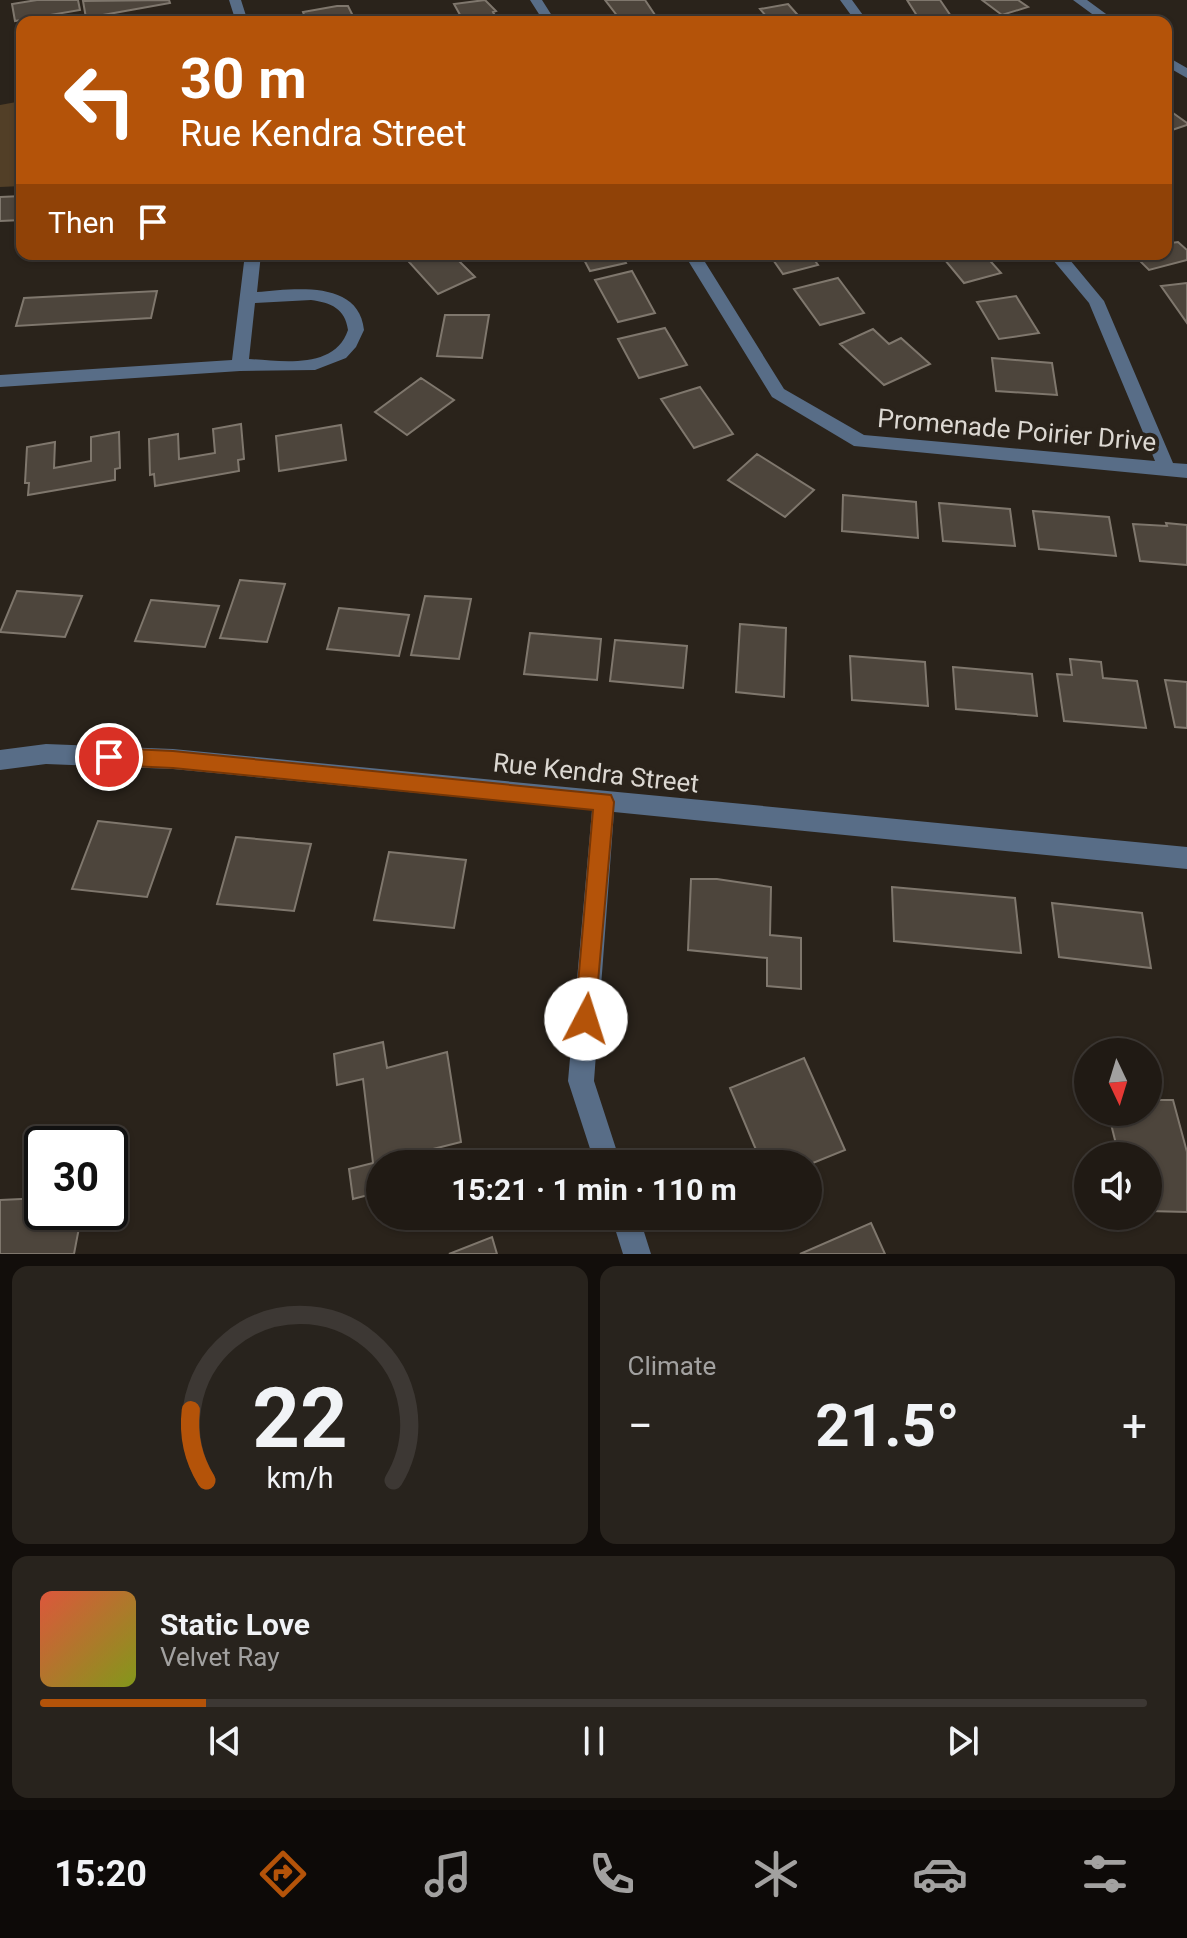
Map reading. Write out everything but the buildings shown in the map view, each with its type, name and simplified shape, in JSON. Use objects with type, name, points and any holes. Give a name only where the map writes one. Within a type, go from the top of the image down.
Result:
[{"type":"street","points":[[1079,0],[1102,16]]},
{"type":"street","points":[[240,365],[252,260]]},
{"type":"street","name":"Promenade Poirier Drive","points":[[696,260],[778,393],[860,441],[1187,471]]},
{"type":"street","points":[[1061,260],[1096,301],[1167,469]]},
{"type":"street","points":[[0,381],[240,365],[319,363],[338,356],[351,343],[356,329],[352,314],[341,302],[324,296],[248,298]]},
{"type":"street","name":"Rue Kendra Street","points":[[0,760],[46,754],[173,759],[1187,858]]},
{"type":"street","points":[[603,1150],[581,1081],[604,802]]},
{"type":"street","points":[[629,1230],[637,1254]]},
{"type":"shaded area","points":[[16,102],[16,186],[0,187],[0,105]]},
{"type":"route","points":[[109,757],[173,759],[604,802],[586,1019]]}]
